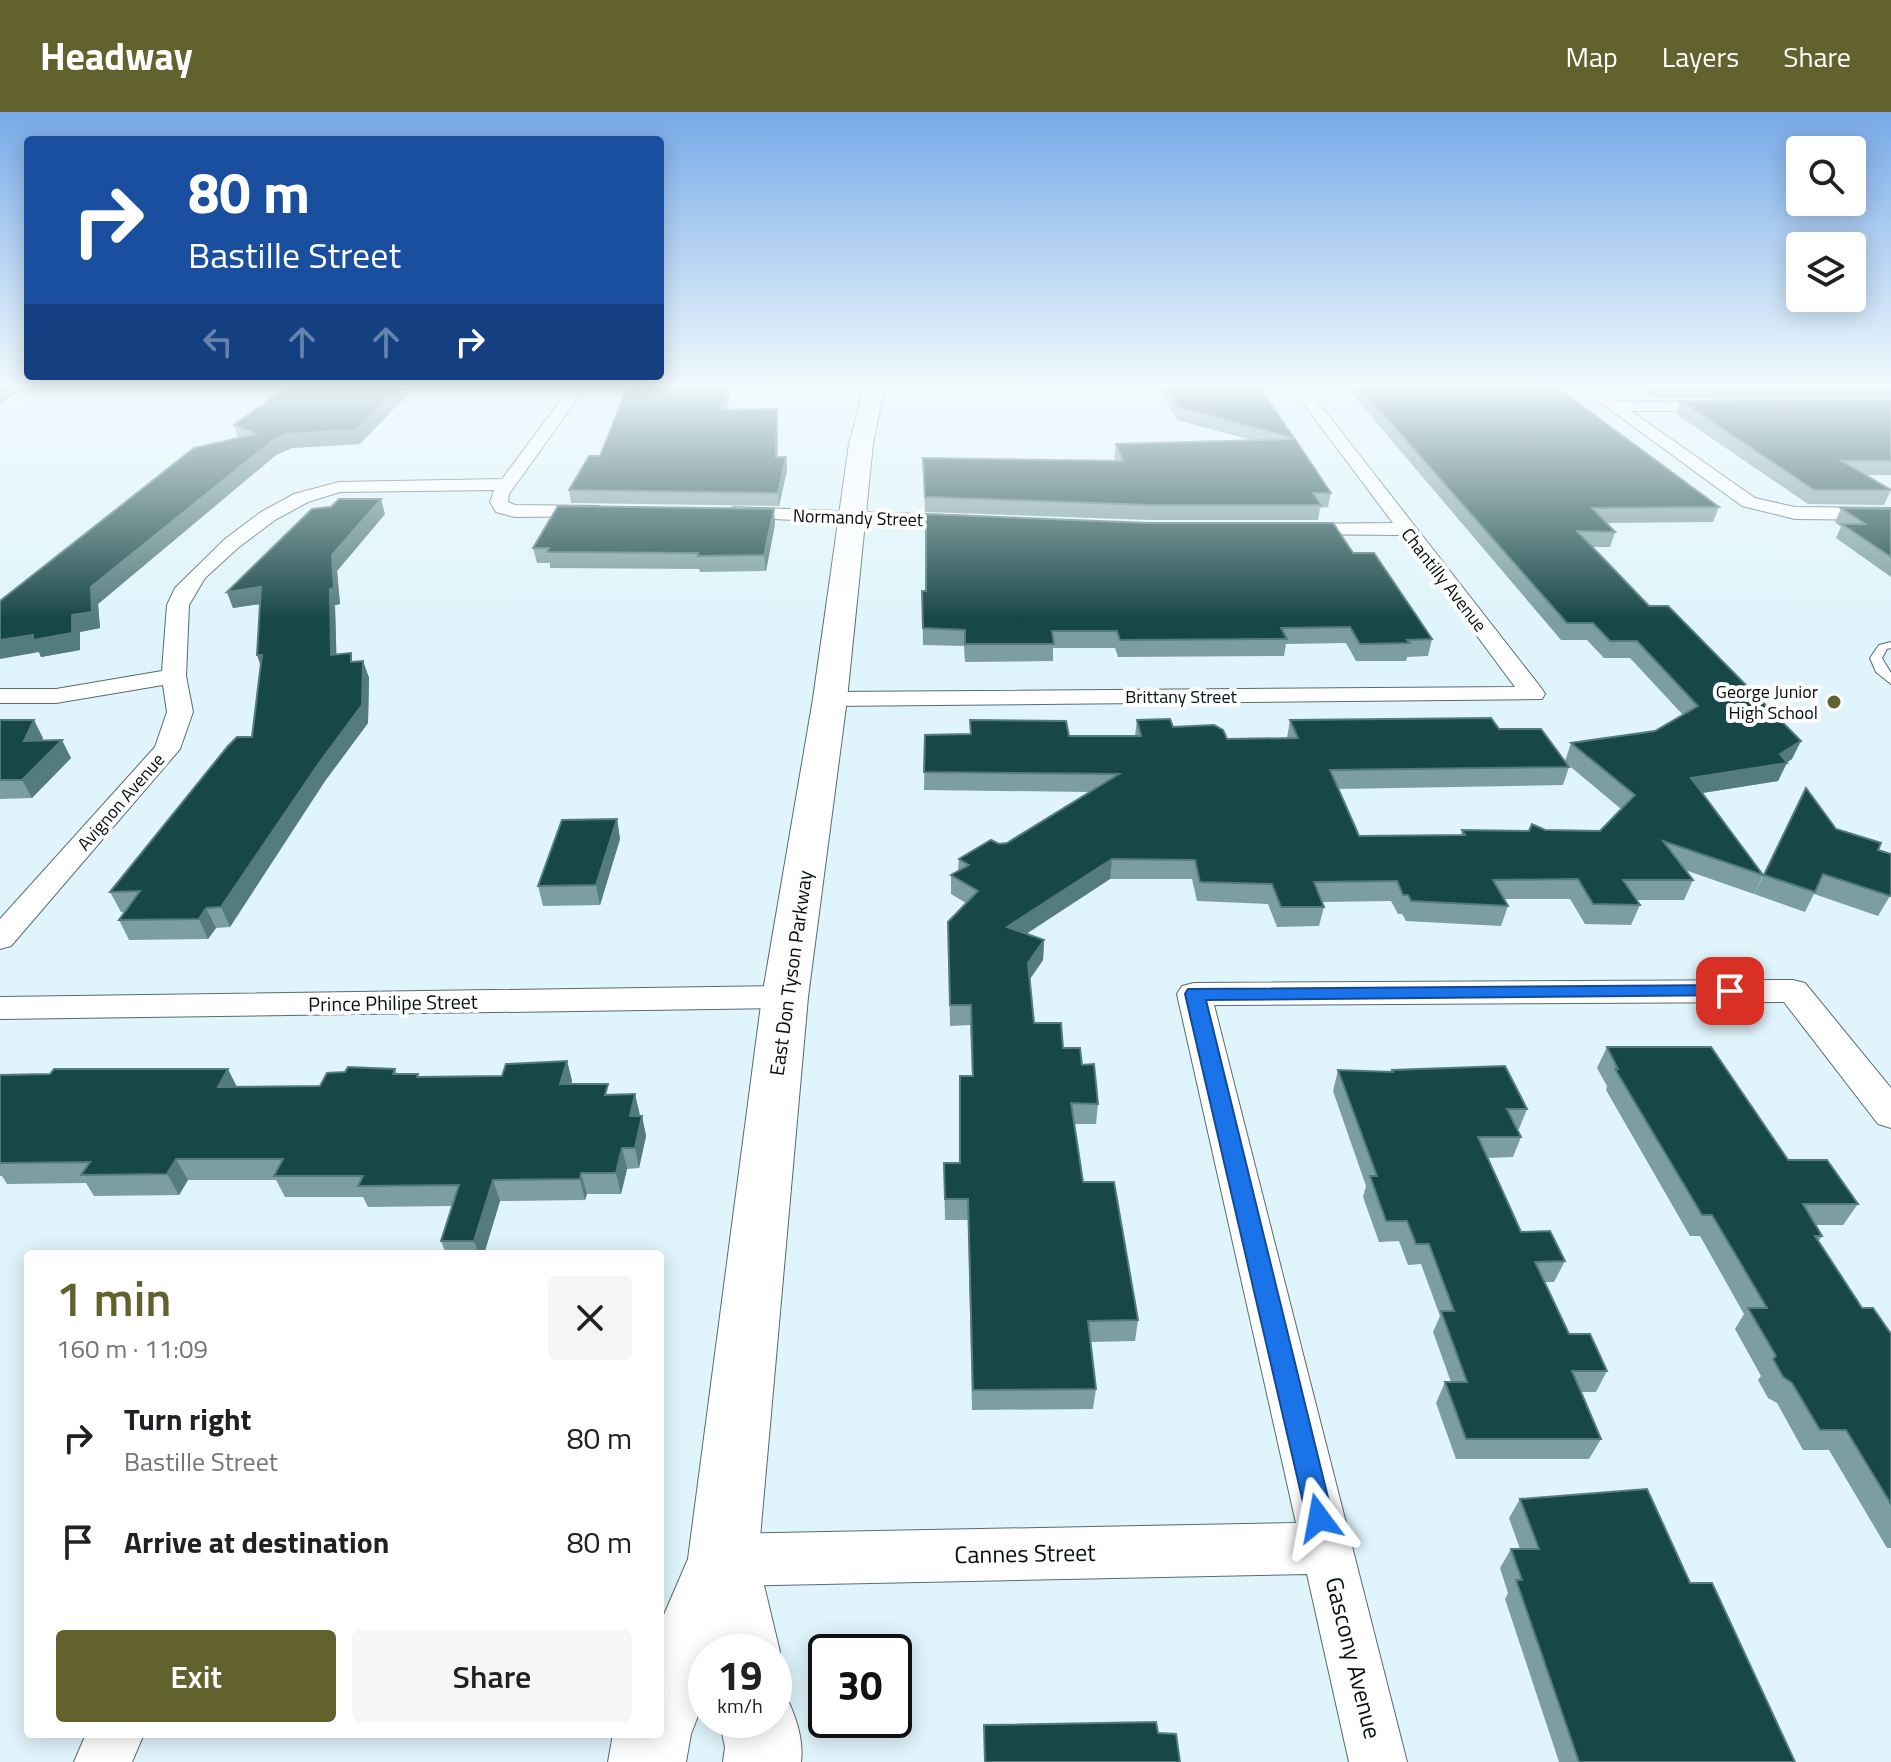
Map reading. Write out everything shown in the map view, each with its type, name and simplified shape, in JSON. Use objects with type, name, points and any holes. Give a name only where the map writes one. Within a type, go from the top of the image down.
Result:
[{"type":"main road","name":"East Don Tyson Parkway","points":[[664,1705],[723,1560],[785,997],[830,699],[859,465]]},
{"type":"main road","name":"East Don Tyson Parkway","points":[[723,1560],[739,1634]]},
{"type":"main road","points":[[647,1762],[651,1738]]},
{"type":"main road","points":[[762,1738],[762,1762]]},
{"type":"street","points":[[521,465],[500,494],[499,502],[503,508],[533,512],[624,512]]},
{"type":"street","name":"Chantilly Avenue","points":[[1357,465],[1533,694]]},
{"type":"street","points":[[1695,465],[1733,493],[1768,509],[1795,513],[1891,514]]},
{"type":"street","name":"Avignon Avenue","points":[[0,939],[167,749],[180,712],[174,676],[178,605],[186,588],[198,574],[268,516],[301,498],[339,487],[507,484]]},
{"type":"street","name":"Normandy Street","points":[[715,512],[984,523]]},
{"type":"street","points":[[1267,530],[1405,529]]},
{"type":"street","points":[[0,696],[56,696],[174,676]]},
{"type":"street","name":"Brittany Street","points":[[830,699],[1533,694]]},
{"type":"street","name":"Gascony Avenue","points":[[1378,1762],[1194,994],[1793,991],[1891,1114]]},
{"type":"street","name":"Prince Philipe Street","points":[[0,1008],[785,997]]},
{"type":"street","name":"Cannes Street","points":[[723,1560],[1326,1548]]},
{"type":"street","points":[[103,1762],[114,1738]]},
{"type":"lane","points":[[1891,645],[1883,647],[1876,658],[1880,669],[1891,680]]},
{"type":"building","points":[[172,465],[242,465],[91,587],[92,612],[72,615],[72,633],[33,640],[33,635],[0,640],[0,601]]},
{"type":"building","points":[[584,465],[784,465],[778,493],[569,490]]},
{"type":"building","points":[[923,465],[1312,465],[1331,493],[1313,493],[1321,505],[1150,505],[925,497]]},
{"type":"building","points":[[1428,465],[1662,465],[1719,507],[1592,508],[1615,532],[1577,531],[1649,606],[1668,606],[1801,741],[1780,754],[1787,763],[1691,778],[1763,875],[1663,841],[1693,880],[1623,880],[1640,905],[1593,904],[1578,879],[1493,880],[1508,906],[1411,901],[1408,895],[1403,895],[1397,881],[1314,882],[1324,907],[1281,907],[1272,884],[1200,882],[1195,860],[1112,859],[1007,927],[1044,940],[1028,963],[1034,1023],[1061,1023],[1063,1048],[1080,1048],[1082,1065],[1094,1064],[1098,1104],[1071,1103],[1083,1182],[1114,1182],[1138,1320],[1088,1321],[1096,1389],[973,1390],[968,1199],[945,1199],[944,1163],[960,1163],[960,1076],[973,1076],[971,1005],[950,1005],[948,922],[978,891],[951,875],[969,865],[959,859],[991,840],[999,844],[1007,843],[1119,774],[924,772],[925,735],[971,734],[970,720],[1066,721],[1069,736],[1141,736],[1137,720],[1170,719],[1173,727],[1214,725],[1223,730],[1227,739],[1298,738],[1290,720],[1491,718],[1499,729],[1541,729],[1569,767],[1330,770],[1359,836],[1465,835],[1462,830],[1529,831],[1532,824],[1545,830],[1600,831],[1635,795],[1571,743],[1655,731],[1698,706],[1637,641],[1610,641],[1593,623],[1567,623]]},
{"type":"building","points":[[1777,465],[1849,465],[1891,490],[1814,490]]},
{"type":"building","points":[[339,499],[381,499],[332,555],[331,655],[351,653],[351,662],[363,661],[362,705],[221,907],[206,908],[199,919],[119,920],[140,891],[110,892],[228,746],[237,737],[252,737],[262,655],[257,655],[261,587],[227,592],[312,509],[331,507]]},
{"type":"building","points":[[558,506],[774,509],[764,555],[547,552],[549,548],[533,548]]},
{"type":"building","points":[[1841,508],[1891,509],[1891,557],[1842,524],[1865,524]]},
{"type":"building","points":[[926,514],[1149,523],[1333,523],[1353,553],[1374,553],[1432,639],[1407,640],[1410,643],[1360,644],[1350,627],[1281,628],[1287,639],[1120,640],[1117,631],[1052,631],[1054,644],[965,644],[965,630],[923,628]]},
{"type":"building","points":[[0,720],[34,720],[24,741],[62,740],[22,780],[0,780]]},
{"type":"building","points":[[1806,788],[1836,829],[1881,843],[1878,850],[1891,854],[1890,896],[1823,874],[1815,892],[1764,875]]},
{"type":"building","points":[[617,819],[596,885],[538,886],[562,820]]},
{"type":"building","points":[[1607,1047],[1711,1047],[1788,1160],[1827,1160],[1858,1204],[1803,1204],[1822,1236],[1815,1236],[1862,1308],[1873,1308],[1891,1334],[1891,1504],[1846,1430],[1820,1430],[1792,1383],[1783,1377],[1773,1359],[1776,1356],[1748,1308],[1767,1308],[1712,1215],[1702,1215],[1615,1069],[1618,1069]]},
{"type":"building","points":[[567,1061],[560,1084],[608,1084],[605,1095],[635,1094],[630,1116],[642,1116],[635,1148],[622,1148],[616,1173],[581,1173],[580,1179],[493,1180],[474,1241],[441,1241],[459,1185],[358,1186],[363,1176],[274,1176],[283,1159],[176,1159],[167,1174],[81,1175],[90,1162],[0,1163],[0,1075],[50,1074],[54,1069],[228,1069],[218,1087],[320,1086],[327,1073],[345,1072],[348,1067],[395,1069],[393,1074],[418,1074],[417,1077],[502,1076],[506,1064]]},
{"type":"building","points":[[1505,1066],[1527,1109],[1507,1109],[1521,1137],[1478,1137],[1521,1232],[1550,1231],[1565,1261],[1535,1262],[1569,1334],[1590,1334],[1607,1371],[1572,1371],[1601,1439],[1466,1439],[1445,1382],[1467,1382],[1441,1311],[1454,1311],[1429,1244],[1416,1244],[1407,1221],[1386,1221],[1370,1176],[1377,1176],[1338,1070],[1393,1072]]},
{"type":"building","points":[[1647,1489],[1690,1583],[1712,1583],[1795,1762],[1579,1762],[1516,1580],[1522,1580],[1511,1549],[1539,1549],[1520,1499]]},
{"type":"building","points":[[1156,1722],[1158,1733],[1176,1734],[1180,1762],[985,1762],[984,1725]]},
{"type":"place","name":"George Junior High School","points":[[1834,702]]},
{"type":"route","points":[[1319,1518],[1194,994],[1730,991]]}]
